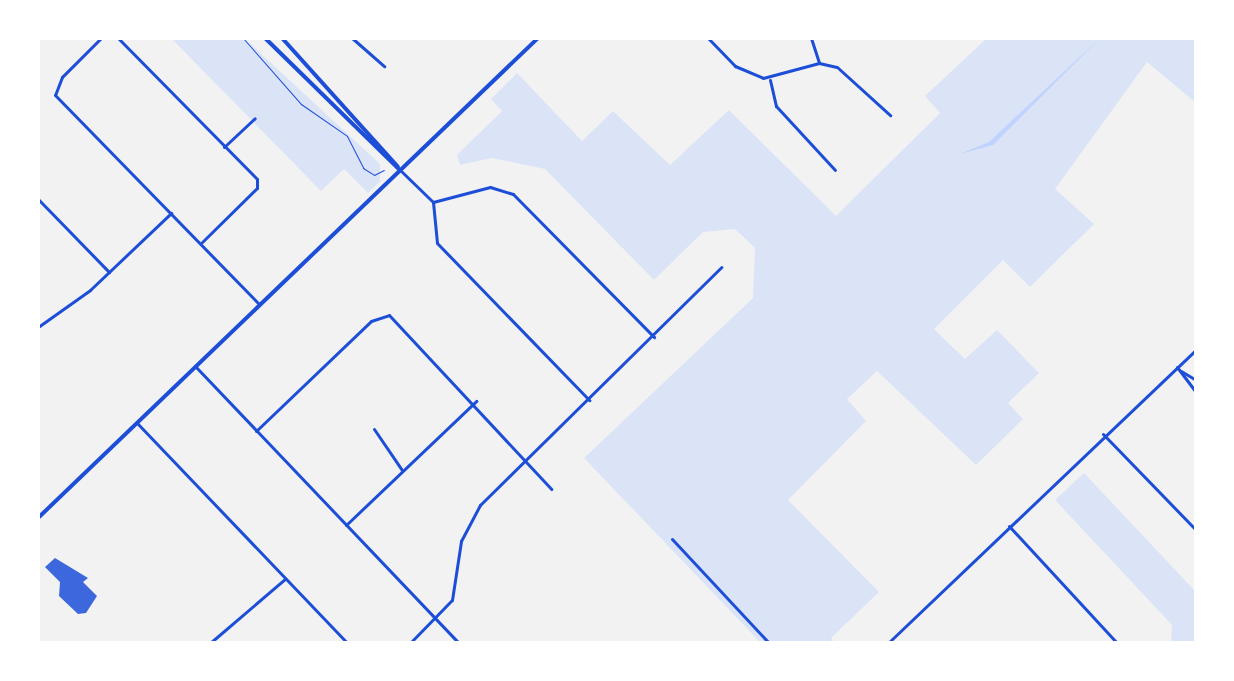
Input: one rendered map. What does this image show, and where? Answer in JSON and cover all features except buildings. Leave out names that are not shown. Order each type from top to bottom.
[{"type":"street","points":[[101,38],[55,89],[260,305]]},
{"type":"street","points":[[118,38],[258,183],[200,243]]},
{"type":"street","points":[[265,38],[433,202],[437,243],[589,400]]},
{"type":"street","points":[[282,38],[391,151],[399,169]]},
{"type":"street","points":[[352,38],[384,66]]},
{"type":"street","points":[[38,518],[538,38]]},
{"type":"street","points":[[708,38],[735,66],[770,80],[819,63],[852,76],[890,115]]},
{"type":"street","points":[[811,38],[819,63]]},
{"type":"street","points":[[770,80],[776,106],[835,170]]},
{"type":"street","points":[[224,147],[255,118]]},
{"type":"street","points":[[433,202],[490,187],[513,194],[654,338]]},
{"type":"street","points":[[38,199],[109,272]]},
{"type":"street","points":[[39,325],[109,272],[171,213]]},
{"type":"street","points":[[410,643],[436,618],[456,592],[468,522],[525,462],[654,338],[721,267]]},
{"type":"street","points":[[256,431],[385,315],[476,401],[551,489]]},
{"type":"street","points":[[888,643],[1103,434],[1179,369],[1196,350]]},
{"type":"street","points":[[195,366],[459,643]]},
{"type":"street","points":[[1179,369],[1196,380]]},
{"type":"street","points":[[1179,369],[1196,392]]},
{"type":"street","points":[[346,525],[476,401]]},
{"type":"street","points":[[137,423],[347,643]]},
{"type":"street","points":[[374,429],[402,470]]},
{"type":"street","points":[[1103,434],[1196,530]]},
{"type":"street","points":[[1009,526],[1117,643]]},
{"type":"street","points":[[672,539],[769,643]]},
{"type":"street","points":[[210,643],[285,579]]},
{"type":"street","points":[[218,638],[223,643]]},
{"type":"path","points":[[243,38],[301,104],[347,136],[363,168],[374,175],[384,170]]},
{"type":"shaded area","points":[[171,38],[244,38],[380,164],[380,182],[368,193],[344,169],[321,191]]},
{"type":"shaded area","points":[[987,38],[1196,38],[1196,103],[1147,62],[1055,189],[1094,224],[1030,287],[1003,260],[934,329],[965,359],[997,330],[1039,373],[1008,403],[1023,419],[976,465],[877,371],[847,399],[866,421],[788,500],[879,592],[831,638],[835,643],[761,643],[584,458],[753,298],[755,248],[735,229],[703,232],[654,280],[545,169],[492,158],[460,165],[457,155],[502,111],[491,99],[517,73],[582,141],[613,111],[670,165],[729,110],[836,216],[940,113],[925,96]]},
{"type":"shaded area","points":[[1084,473],[1196,592],[1196,643],[1171,643],[1172,625],[1055,500]]},
{"type":"water","points":[[1100,38],[993,145],[960,154],[989,142]]}]
